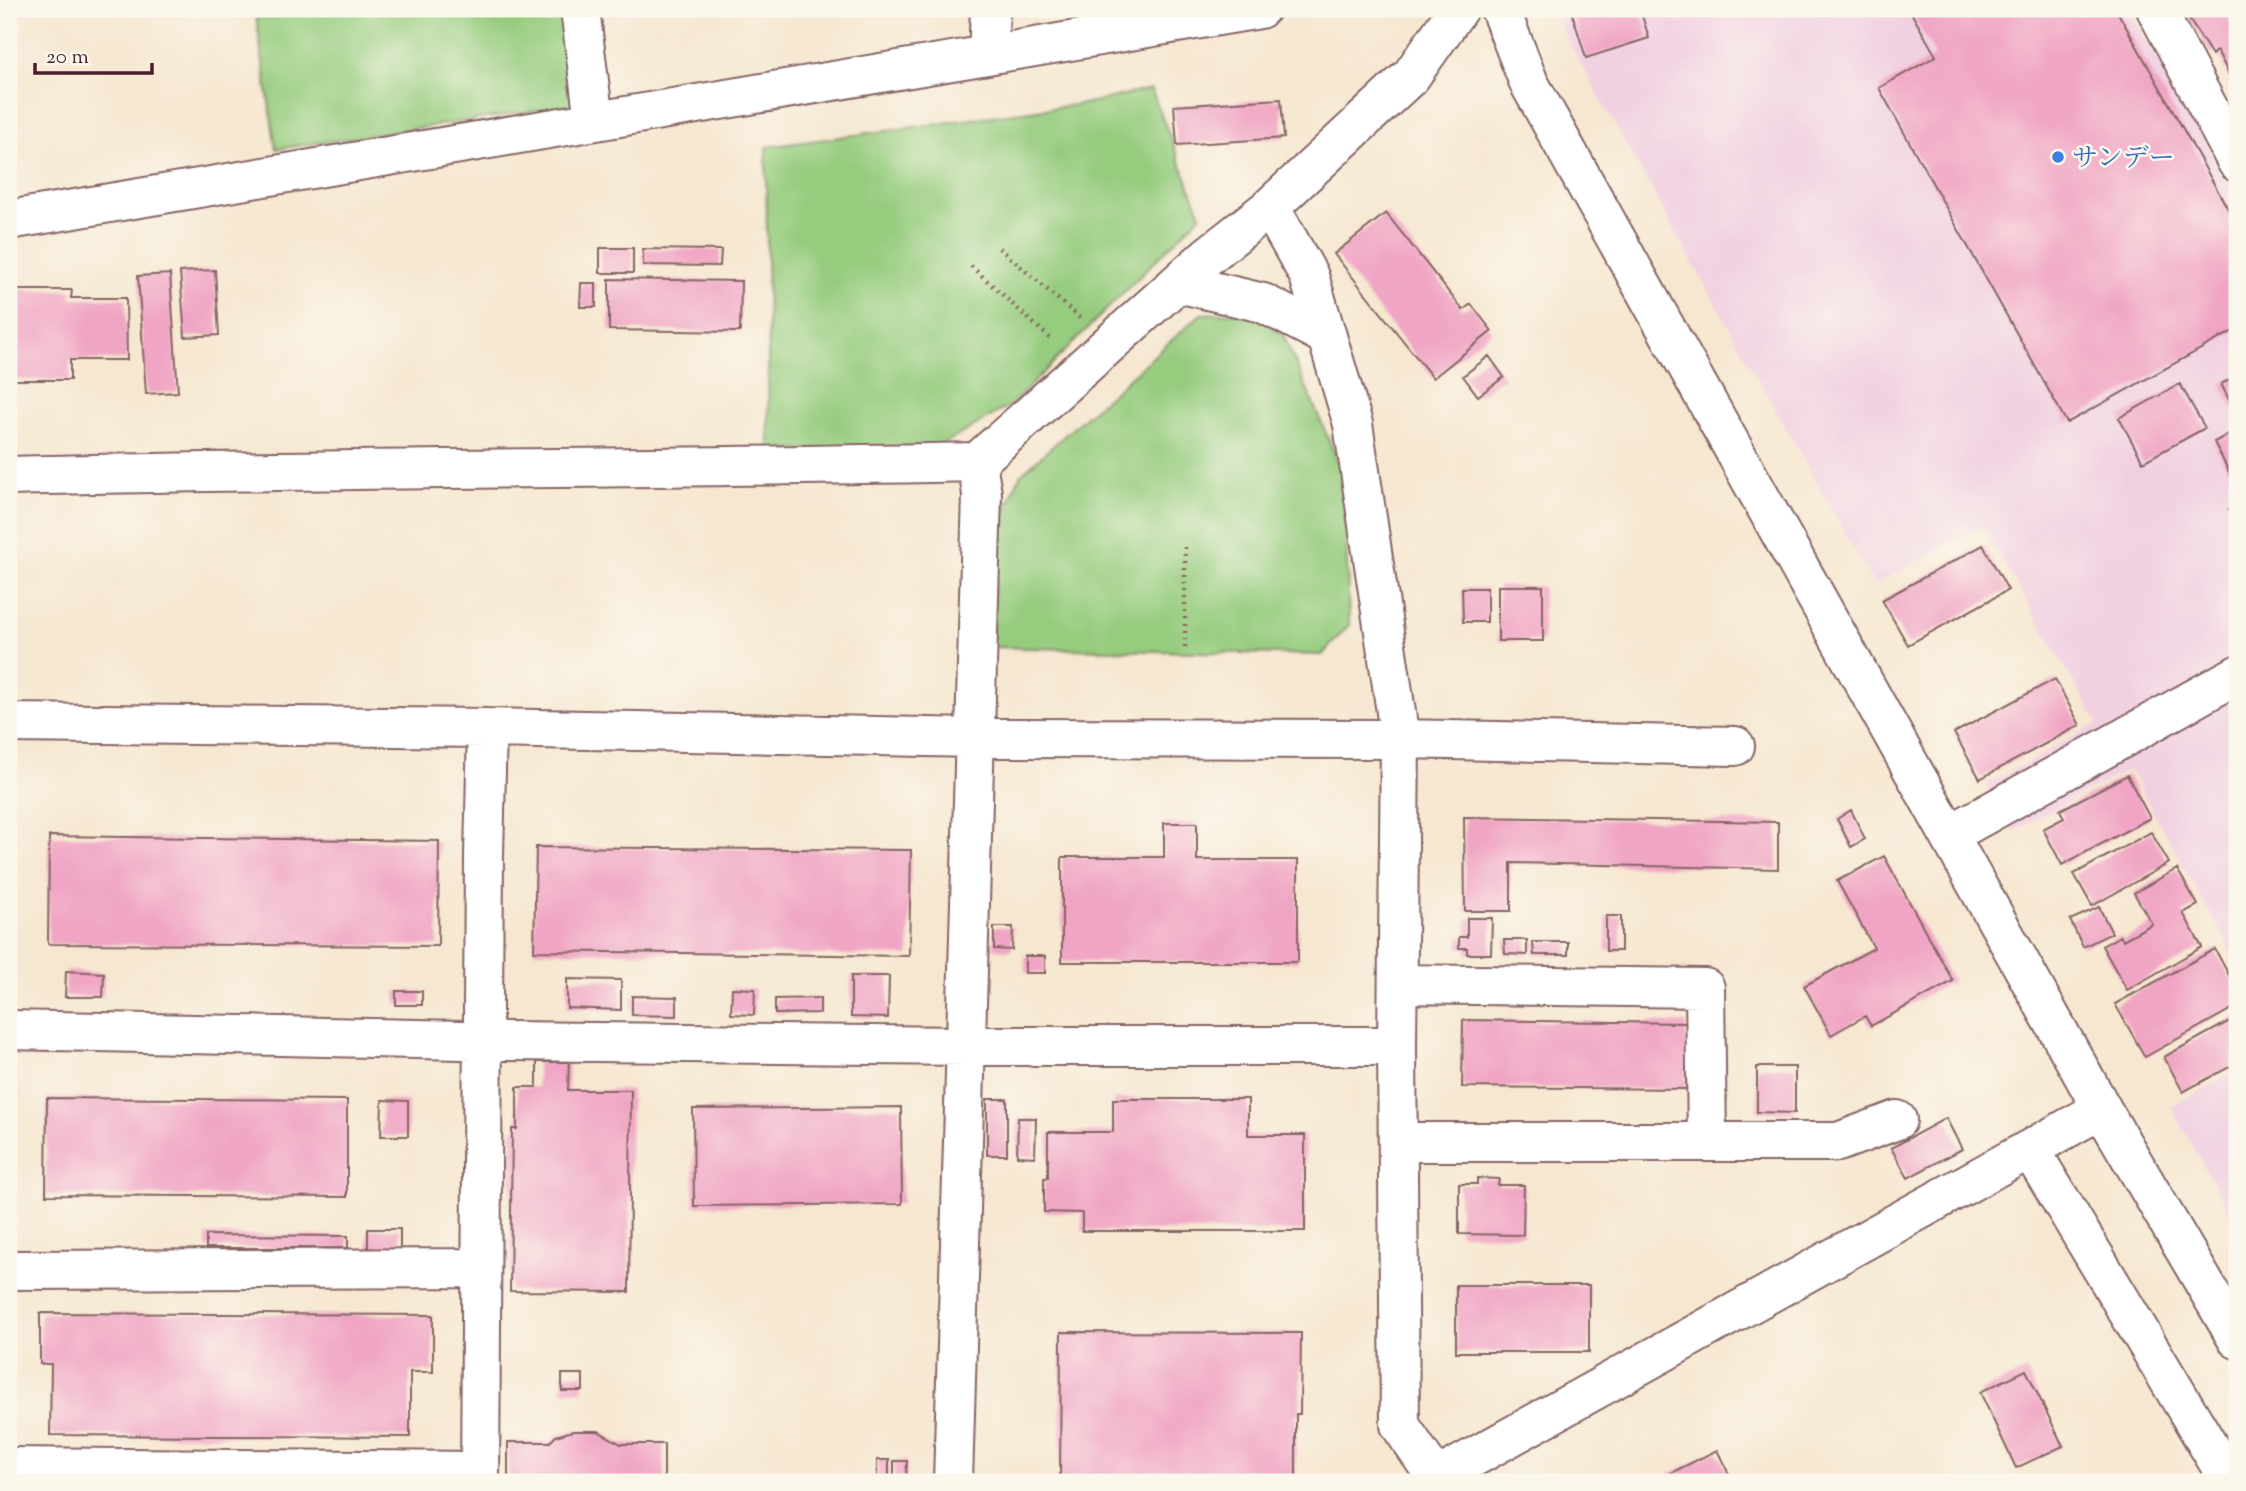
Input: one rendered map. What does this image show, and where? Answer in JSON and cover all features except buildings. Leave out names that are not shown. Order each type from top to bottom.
[{"type":"street","points":[[580,9],[594,121]]},
{"type":"street","points":[[988,55],[990,9]]},
{"type":"street","points":[[9,219],[1260,9]]},
{"type":"street","points":[[9,476],[277,470],[705,468],[977,462],[1178,283],[1270,207],[1411,76],[1458,9]]},
{"type":"street","points":[[2156,9],[2237,162]]},
{"type":"street","points":[[1510,11],[1529,83],[2102,1109],[2237,1339]]},
{"type":"street","points":[[1270,207],[1309,275],[1353,424],[1400,739],[1397,1046],[1400,1426],[1435,1481],[2102,1109]]},
{"type":"street","points":[[1178,283],[1263,303],[1327,336]]},
{"type":"street","points":[[953,1482],[959,1177],[982,494],[977,462]]},
{"type":"street","points":[[1949,835],[2237,675]]},
{"type":"street","points":[[9,723],[487,728],[975,738],[1400,739],[1735,746]]},
{"type":"street","points":[[9,1466],[480,1477],[487,728]]},
{"type":"street","points":[[1398,984],[1704,988],[1707,1142]]},
{"type":"street","points":[[9,1030],[965,1046],[1397,1046]]},
{"type":"street","points":[[1398,1142],[1838,1142],[1897,1120]]},
{"type":"street","points":[[2030,1149],[2230,1482]]},
{"type":"street","points":[[9,1270],[481,1268]]},
{"type":"path","points":[[999,248],[1110,343]]},
{"type":"path","points":[[971,267],[1082,368]]},
{"type":"path","points":[[1185,547],[1185,652]]},
{"type":"shaded area","points":[[2128,9],[2237,196],[2237,961],[2129,769],[2014,831],[1986,785],[2098,723],[1982,526],[1874,585],[1564,34],[1554,11]]},
{"type":"shaded area","points":[[2237,1070],[2237,1227],[2171,1107]]},
{"type":"green space","points":[[255,9],[561,9],[575,105],[276,149]]},
{"type":"green space","points":[[1151,89],[1201,215],[1012,404],[935,449],[769,450],[766,147],[1089,103]]},
{"type":"green space","points":[[1245,312],[1282,332],[1344,475],[1349,625],[1322,655],[991,647],[997,531],[1020,475],[1201,314]]},
{"type":"place","name":"サンデー","points":[[2058,157]]}]
